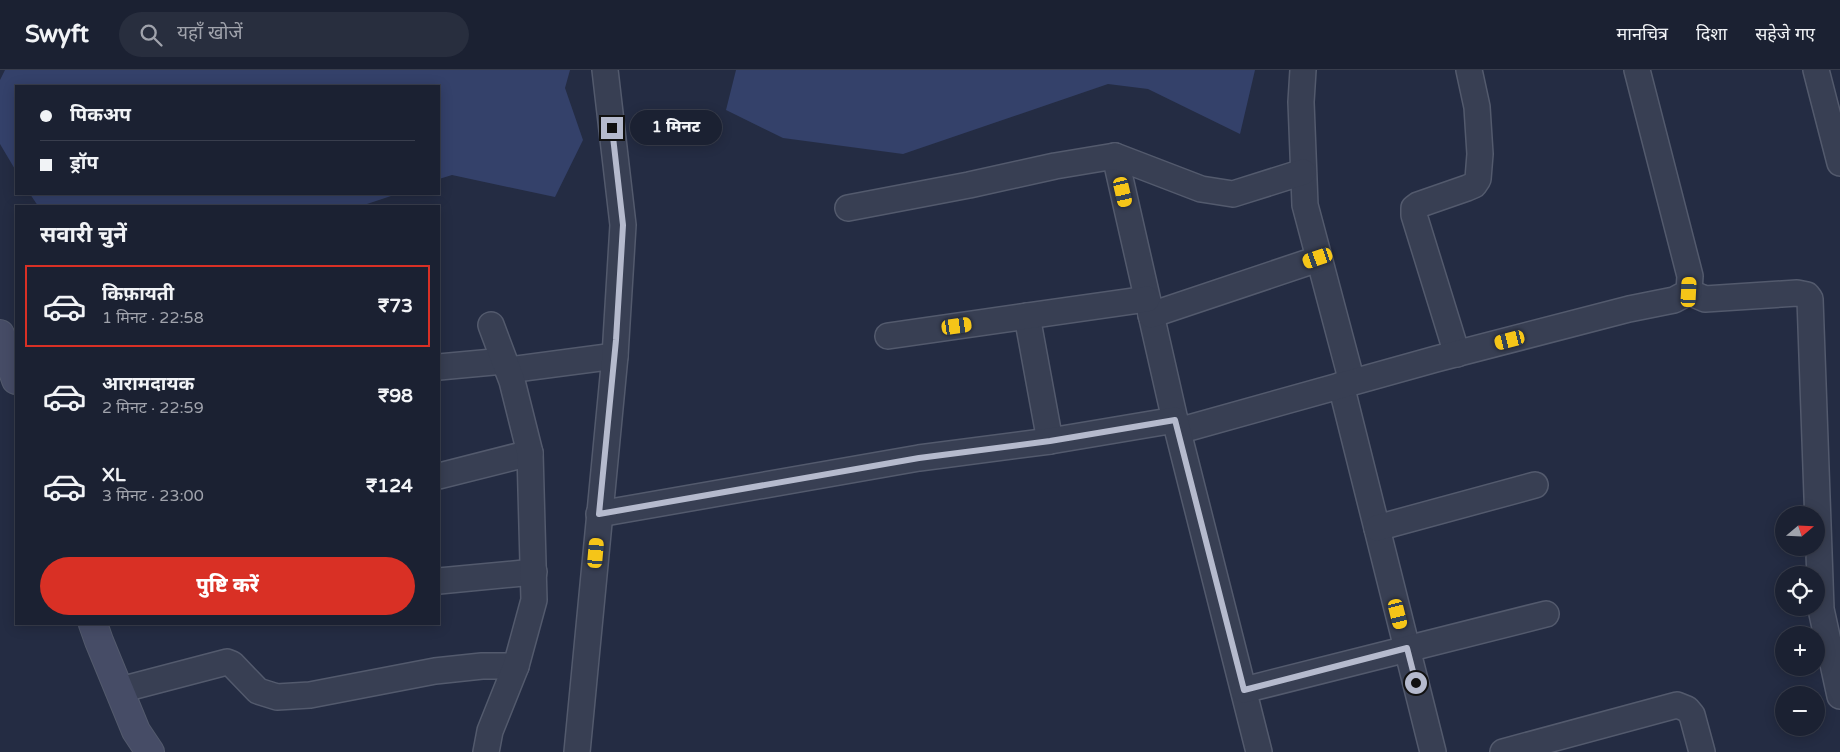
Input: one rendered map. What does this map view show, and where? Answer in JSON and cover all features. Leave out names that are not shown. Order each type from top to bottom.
[{"type":"street","points":[[577,752],[615,356],[623,225],[605,70]]},
{"type":"street","points":[[1303,70],[1301,102],[1305,205],[1377,528],[1433,752]]},
{"type":"street","points":[[1457,354],[1414,215],[1414,208],[1474,185],[1478,179],[1480,154],[1477,107],[1469,70]]},
{"type":"street","points":[[1637,70],[1690,276],[1689,292]]},
{"type":"street","points":[[1816,70],[1840,163]]},
{"type":"street","points":[[848,208],[969,185],[1055,166],[1115,156],[1200,189],[1233,194],[1304,172]]},
{"type":"street","points":[[1115,156],[1177,426],[1259,752]]},
{"type":"street","points":[[888,336],[1027,316],[1149,307],[1318,258]]},
{"type":"street","points":[[599,514],[919,458],[1177,426],[1346,384],[1628,309],[1674,300],[1689,292]]},
{"type":"street","points":[[1689,292],[1705,299],[1797,293],[1807,295],[1810,299],[1822,609],[1840,696]]},
{"type":"street","points":[[1027,316],[1050,441]]},
{"type":"street","points":[[486,752],[490,731],[516,666],[534,600],[530,453],[506,366],[491,325]]},
{"type":"street","points":[[0,334],[15,377]]},
{"type":"street","points":[[440,367],[506,366],[615,356]]},
{"type":"street","points":[[440,476],[530,453]]},
{"type":"street","points":[[1377,528],[1535,485]]},
{"type":"street","points":[[440,581],[534,572]]},
{"type":"street","points":[[1244,690],[1546,614]]},
{"type":"street","points":[[93,625],[136,731],[150,752]]},
{"type":"street","points":[[120,690],[227,662],[232,664],[258,690],[277,697],[310,695],[435,671],[482,666],[516,666]]},
{"type":"street","points":[[1503,752],[1677,705],[1687,709],[1692,715],[1702,752]]},
{"type":"water","points":[[5,70],[570,70],[565,88],[583,140],[555,197],[452,175],[440,179],[440,85],[15,85],[15,169],[0,144],[0,80]]},
{"type":"water","points":[[736,70],[1255,70],[1240,134],[1148,89],[1108,84],[903,154],[783,138],[726,110]]},
{"type":"water","points":[[31,195],[394,195],[364,205],[37,205]]},
{"type":"route","points":[[612,128],[623,225],[616,340],[599,514],[919,458],[1050,441],[1175,420],[1244,690],[1407,648],[1416,683]]}]
